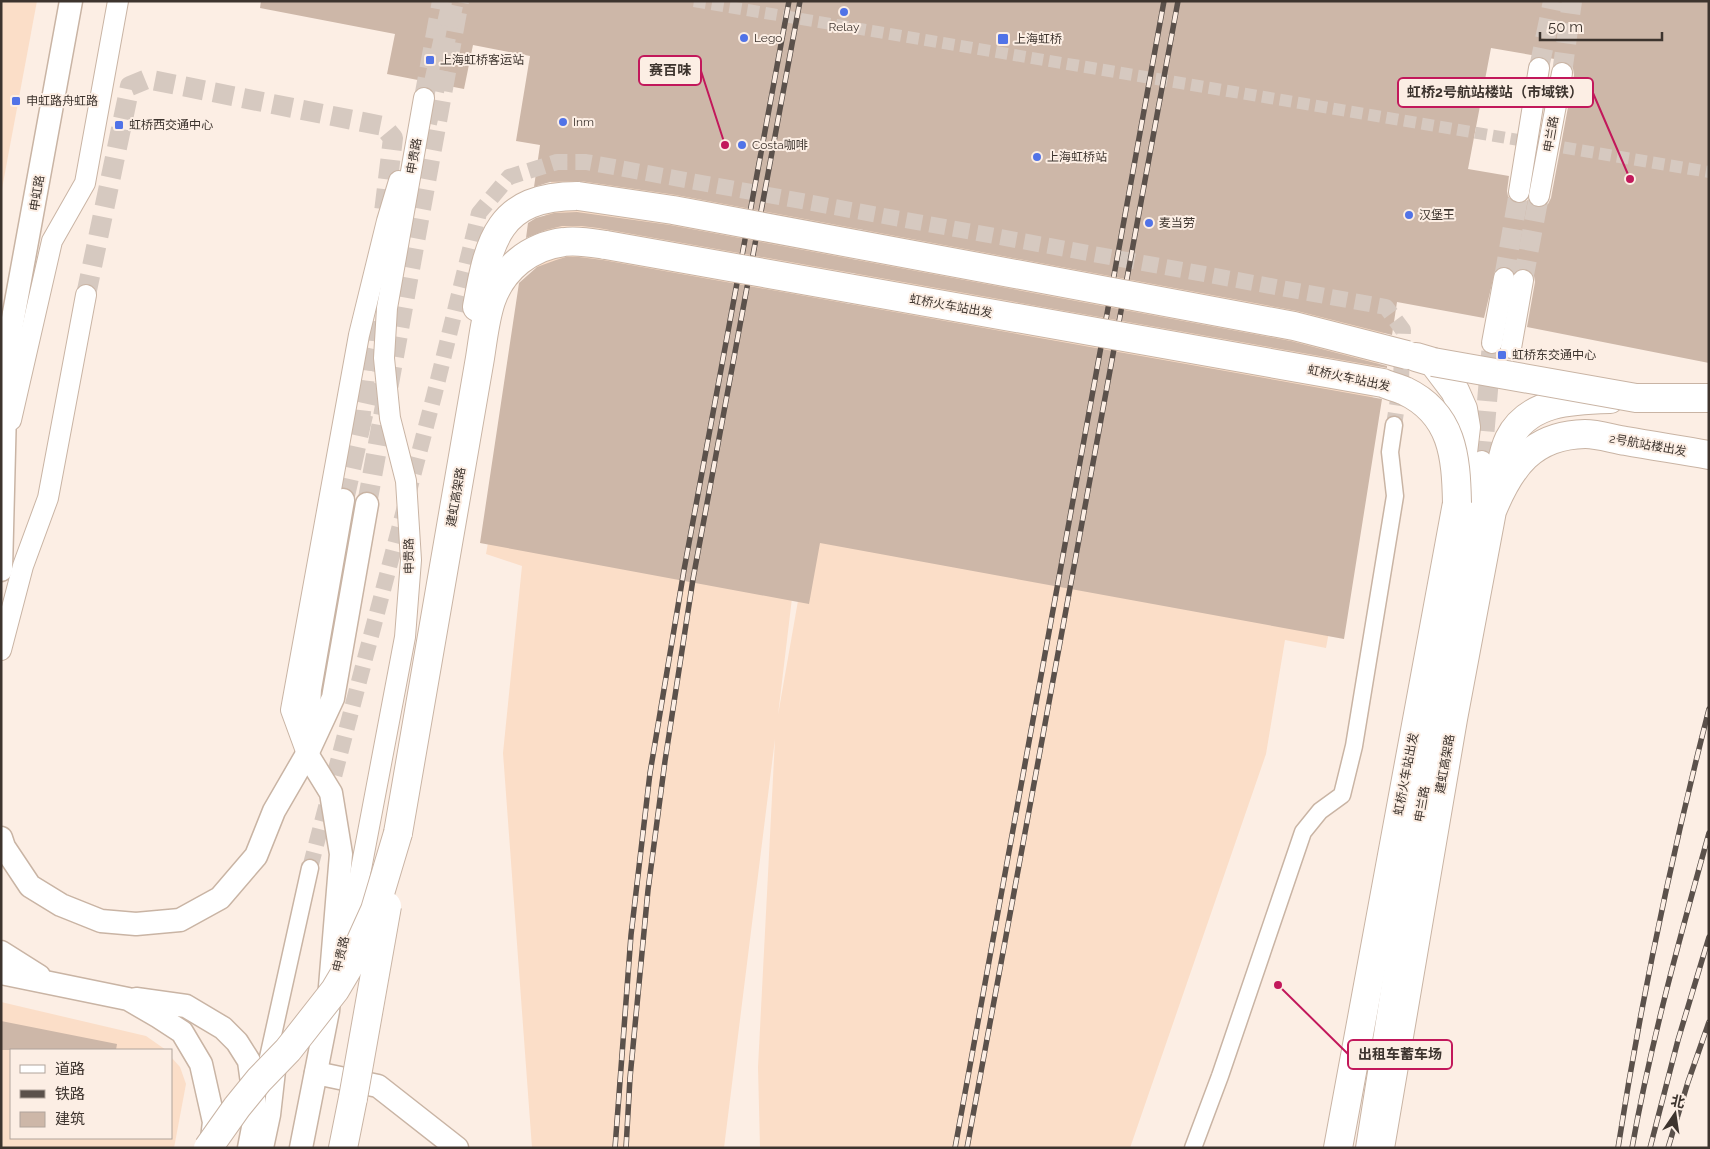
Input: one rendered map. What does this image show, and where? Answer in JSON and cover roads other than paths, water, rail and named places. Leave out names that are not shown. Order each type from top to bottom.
[{"type":"highway","points":[[480,358],[475,321],[488,252],[500,229],[513,215],[532,202],[547,198],[578,196],[673,210],[1294,326],[1433,362],[1636,398]]},
{"type":"highway","name":"建虹高架路","points":[[398,833],[491,300],[498,284],[508,269],[520,259],[534,252],[563,242],[606,245]]},
{"type":"highway","name":"虹桥火车站出发","points":[[606,245],[1383,383],[1405,391],[1423,403],[1438,418],[1447,434],[1454,453],[1456,503],[1338,1148]]},
{"type":"highway","points":[[1433,362],[1455,391],[1463,408],[1466,427],[1456,503]]},
{"type":"highway","points":[[1492,511],[1504,453],[1518,425],[1528,415],[1546,407],[1579,400],[1709,398]]},
{"type":"highway","name":"建虹高架路","points":[[1380,1148],[1453,719],[1492,511],[1502,486],[1514,467],[1529,452],[1565,436],[1587,434]]},
{"type":"highway","name":"2号航站楼出发","points":[[1587,434],[1709,455]]},
{"type":"highway","points":[[210,1148],[237,1107],[259,1080],[288,1050],[335,990],[351,963],[374,910],[398,833]]},
{"type":"highway","points":[[343,1148],[377,967],[398,833]]},
{"type":"main road","name":"申虹路","points":[[1,384],[19,294],[70,3]]},
{"type":"main road","points":[[1,570],[6,359]]},
{"type":"main road","points":[[307,754],[310,688],[343,500]]},
{"type":"main road","points":[[1,838],[4,847],[30,886],[61,905],[101,921],[136,924],[180,920],[220,898],[256,856],[274,811],[307,754],[333,698],[367,504]]},
{"type":"main road","name":"申贵路","points":[[301,1148],[328,1011],[341,854],[330,793],[307,754]]},
{"type":"main road","points":[[1,952],[51,983]]},
{"type":"main road","points":[[3,973],[128,999],[151,1000],[186,1006],[223,1028],[237,1042],[249,1061],[256,1112],[249,1148]]},
{"type":"main road","points":[[128,999],[159,1016],[182,1032],[201,1064],[214,1122],[210,1148]]},
{"type":"main road","points":[[316,1073],[378,1086],[457,1148]]},
{"type":"street","points":[[5,446],[52,241],[85,183],[118,1]]},
{"type":"street","points":[[1519,192],[1539,68]]},
{"type":"street","name":"申兰路","points":[[1539,196],[1562,73]]},
{"type":"street","name":"申贵路","points":[[307,754],[291,710],[294,690],[358,335],[387,221],[424,98],[387,308],[384,358],[390,418],[406,481],[411,560],[405,637],[358,885],[328,1011]]},
{"type":"street","points":[[1502,346],[1514,279]]},
{"type":"street","points":[[1,325],[19,294]]},
{"type":"street","points":[[1,650],[23,566],[48,498],[86,295]]},
{"type":"street","points":[[1193,1148],[1220,1076],[1303,832],[1320,811],[1342,795],[1354,746],[1395,496],[1390,452],[1394,425]]},
{"type":"street","name":"申兰路","points":[[1366,1148],[1413,852],[1482,461]]},
{"type":"street","points":[[256,1112],[310,868]]},
{"type":"street","points":[[265,1148],[272,1115],[290,958]]},
{"type":"tunnel","points":[[424,98],[442,1]]},
{"type":"tunnel","points":[[426,123],[453,1]]},
{"type":"tunnel","points":[[367,504],[459,1]]},
{"type":"tunnel","points":[[694,1],[1709,172]]},
{"type":"tunnel","points":[[1539,68],[1553,1]]},
{"type":"tunnel","points":[[1562,73],[1572,1]]},
{"type":"tunnel","points":[[86,295],[130,86],[147,79],[383,126],[393,138],[384,212]]},
{"type":"tunnel","points":[[310,868],[434,396],[479,213],[509,177],[557,162],[586,162],[1386,307],[1403,330],[1401,380],[1394,425]]},
{"type":"tunnel","points":[[1504,278],[1519,192]]},
{"type":"tunnel","points":[[1523,280],[1539,196]]},
{"type":"tunnel","points":[[359,430],[373,305]]},
{"type":"tunnel","points":[[343,500],[381,330]]},
{"type":"tunnel","points":[[1482,461],[1492,343]]},
{"type":"railway","points":[[615,1148],[631,935],[650,773],[684,570],[789,1]]},
{"type":"railway","points":[[626,1148],[630,1078],[648,890],[665,761],[693,579],[800,1]]},
{"type":"railway","points":[[955,1148],[1164,1]]},
{"type":"railway","points":[[967,1148],[1178,1]]},
{"type":"railway","points":[[1618,1148],[1658,927],[1709,709]]},
{"type":"railway","points":[[1632,1148],[1657,1029],[1709,833]]},
{"type":"railway","points":[[1650,1148],[1678,1040],[1709,937]]},
{"type":"railway","points":[[1668,1148],[1709,1022]]},
{"type":"place","name":"Relay","points":[[844,12]]},
{"type":"place","name":"Lego","points":[[744,38]]},
{"type":"place","name":"上海虹桥","points":[[1003,39]]},
{"type":"place","name":"上海虹桥客运站","points":[[430,60]]},
{"type":"place","name":"申虹路舟虹路","points":[[16,101]]},
{"type":"place","name":"Inm","points":[[563,122]]},
{"type":"place","name":"虹桥西交通中心","points":[[119,125]]},
{"type":"place","name":"赛百味","points":[[725,145]]},
{"type":"place","name":"Costa咖啡","points":[[742,145]]},
{"type":"place","name":"上海虹桥站","points":[[1037,157]]},
{"type":"place","name":"虹桥2号航站楼站（市域铁）","points":[[1630,179]]},
{"type":"place","name":"汉堡王","points":[[1409,215]]},
{"type":"place","name":"麦当劳","points":[[1149,223]]},
{"type":"place","name":"虹桥东交通中心","points":[[1502,355]]},
{"type":"place","name":"出租车蓄车场","points":[[1278,985]]}]
